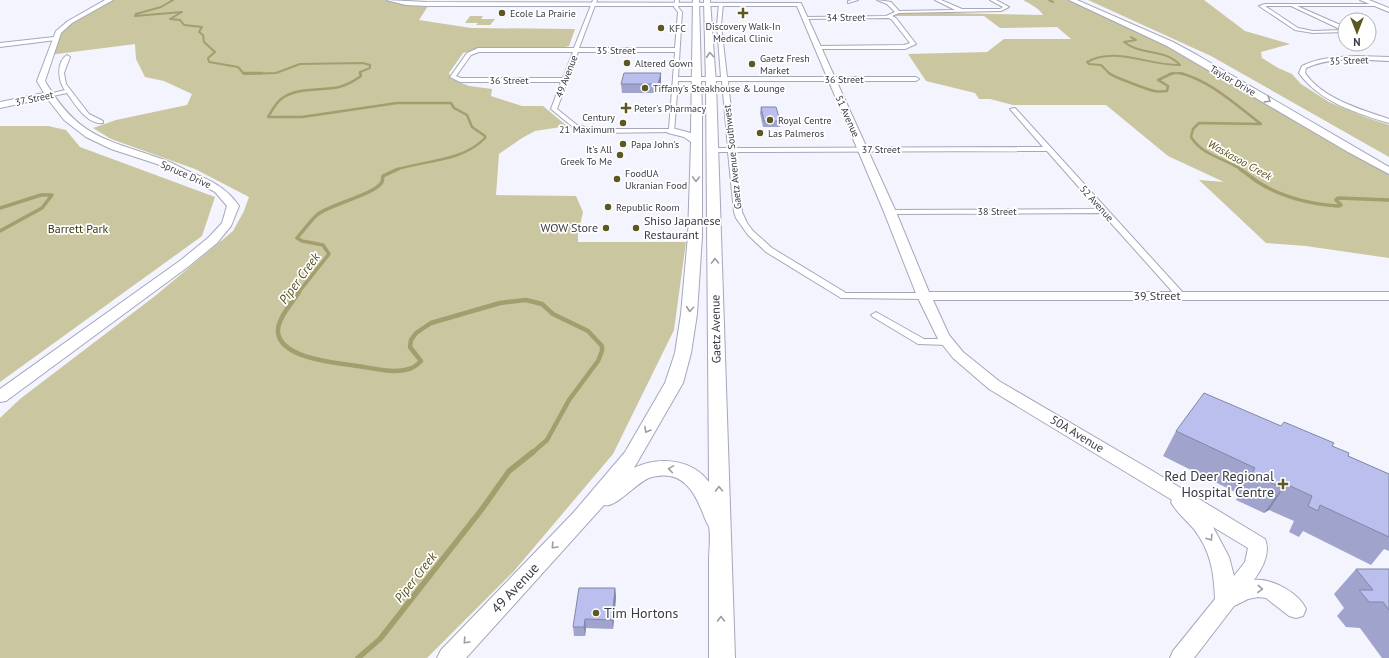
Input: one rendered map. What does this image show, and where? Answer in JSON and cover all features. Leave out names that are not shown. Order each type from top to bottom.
[{"type":"main road","name":"Gaetz Avenue","points":[[581,518],[632,457],[674,383],[683,353],[689,314],[695,236],[697,79],[696,2]]},
{"type":"main road","name":"Gaetz Avenue","points":[[707,2],[711,79],[722,658]]},
{"type":"main road","points":[[672,132],[688,135],[696,132]]},
{"type":"main road","points":[[581,518],[634,476],[645,470],[665,468],[684,472],[697,482],[703,490],[719,528]]},
{"type":"main road","name":"49 Avenue","points":[[450,658],[581,518]]},
{"type":"street","name":"Spruce Drive","points":[[0,398],[185,263],[213,240],[227,224],[232,206],[226,194],[210,184],[160,162],[89,136],[61,113],[48,95],[41,81],[54,39],[58,32],[70,22],[110,0]]},
{"type":"street","points":[[389,0],[420,4],[594,2],[707,2],[721,4],[798,2]]},
{"type":"street","points":[[850,2],[856,0]]},
{"type":"street","points":[[879,0],[889,3],[898,12]]},
{"type":"street","points":[[937,0],[963,11]]},
{"type":"street","points":[[887,17],[898,12],[1001,10],[1008,7],[992,0]]},
{"type":"street","name":"Taylor Drive","points":[[1072,0],[1188,54],[1244,85],[1338,143],[1389,170]]},
{"type":"street","name":"Taylor Drive","points":[[1082,0],[1160,34],[1218,62],[1344,136]]},
{"type":"street","points":[[1363,0],[1389,10]]},
{"type":"street","name":"49 Avenue","points":[[594,2],[554,109],[575,126],[593,131],[672,132]]},
{"type":"street","points":[[672,132],[680,12],[676,8],[677,2]]},
{"type":"street","name":"51 Avenue","points":[[798,2],[890,212],[924,296]]},
{"type":"street","name":"Gaetz Avenue Southwest","points":[[721,4],[719,25],[724,79],[739,216],[744,226],[760,244],[844,296],[924,296]]},
{"type":"street","points":[[1337,30],[1313,32],[1297,29],[1262,6],[1375,4]]},
{"type":"street","points":[[1289,5],[1337,26]]},
{"type":"street","points":[[819,48],[912,45],[894,19],[887,17]]},
{"type":"street","name":"34 Street","points":[[805,18],[887,17]]},
{"type":"street","points":[[0,45],[54,39]]},
{"type":"street","name":"35 Street","points":[[455,79],[453,75],[469,54],[482,50],[678,50]]},
{"type":"street","points":[[67,57],[61,77],[68,91],[87,115],[101,122]]},
{"type":"street","name":"35 Street","points":[[1389,59],[1337,59],[1309,64],[1304,67],[1302,74],[1315,87],[1344,104],[1389,122]]},
{"type":"street","name":"36 Street","points":[[455,79],[564,80]]},
{"type":"street","name":"36 Street","points":[[676,79],[916,79]]},
{"type":"street","name":"37 Street","points":[[0,104],[68,91]]},
{"type":"street","name":"52 Avenue","points":[[1013,109],[1103,211],[1181,296]]},
{"type":"street","name":"37 Street","points":[[712,150],[1048,149]]},
{"type":"street","name":"38 Street","points":[[890,212],[1103,211]]},
{"type":"street","name":"39 Street","points":[[924,296],[1389,296]]},
{"type":"street","name":"50A Avenue","points":[[924,296],[947,342],[972,367],[994,384],[1166,487],[1258,545],[1254,565],[1225,603]]},
{"type":"street","points":[[876,315],[922,342],[947,342]]},
{"type":"street","points":[[1166,487],[1203,528],[1216,547],[1223,567],[1225,603]]},
{"type":"street","points":[[1181,658],[1225,603],[1238,594],[1256,588],[1268,590],[1276,593],[1296,609]]},
{"type":"green space","points":[[110,0],[383,0],[428,6],[419,20],[471,28],[575,29],[569,46],[561,48],[479,48],[463,53],[449,73],[451,79],[469,86],[492,89],[491,96],[522,106],[543,106],[567,126],[535,131],[499,154],[496,195],[576,196],[583,212],[578,234],[578,242],[686,242],[674,330],[613,454],[514,571],[427,658],[0,658],[0,418],[20,399],[155,296],[233,231],[244,211],[249,197],[195,169],[111,139],[93,128],[116,120],[187,105],[192,94],[164,81],[145,77],[136,59],[135,44],[49,55],[61,29]]},
{"type":"green space","points":[[1023,0],[1068,0],[1176,49],[1389,172],[1389,258],[1306,246],[1266,243],[1199,180],[1224,182],[1168,156],[1106,105],[1013,105],[990,99],[979,99],[975,93],[926,81],[908,54],[987,52],[1004,39],[1071,39],[1057,27],[1000,28],[984,16],[893,16],[899,12],[1043,15],[1037,8]]},
{"type":"green space","points":[[1088,0],[1204,0],[1245,31],[1290,44],[1261,52],[1262,58],[1278,68],[1292,74],[1301,84],[1329,102],[1389,125],[1389,157],[1211,56]]},
{"type":"green space","points":[[470,16],[483,16],[481,19],[495,19],[490,25],[465,23]]},
{"type":"green space","name":"Barrett Park","points":[[0,126],[48,126],[66,130],[80,147],[215,197],[202,236],[0,382]]},
{"type":"building","points":[[624,73],[661,73],[658,84],[621,84]]},
{"type":"building","points":[[761,107],[776,107],[780,121],[764,121]]},
{"type":"building","points":[[1204,393],[1281,426],[1284,422],[1334,443],[1332,446],[1349,453],[1348,456],[1389,474],[1389,537],[1320,505],[1318,511],[1308,506],[1312,496],[1286,484],[1282,488],[1252,474],[1255,468],[1176,431]]},
{"type":"building","points":[[1356,569],[1389,569],[1389,610],[1383,602],[1369,602],[1359,590],[1373,590]]},
{"type":"building","name":"Tim Hortons","points":[[579,588],[615,588],[612,620],[585,619],[584,627],[573,627]]},
{"type":"waterway","name":"Piper Creek","points":[[173,0],[161,7],[136,14],[135,16],[182,12],[170,19],[180,20],[184,25],[202,27],[199,32],[203,35],[204,42],[215,52],[208,58],[209,62],[238,67],[243,73]]},
{"type":"waterway","name":"Waskasoo Creek","points":[[1049,0],[1053,2]]},
{"type":"waterway","name":"Waskasoo Creek","points":[[1109,73],[1101,65],[1089,64],[1087,62],[1109,56],[1121,56],[1168,65],[1180,65],[1167,56],[1138,49],[1124,42],[1136,40],[1131,37]]},
{"type":"waterway","name":"Piper Creek","points":[[243,73],[276,73],[300,64],[363,63],[370,65],[370,68],[360,72],[361,74]]},
{"type":"waterway","name":"Piper Creek","points":[[243,73],[262,73]]},
{"type":"waterway","name":"Piper Creek","points":[[360,73],[361,76],[342,86],[301,91],[287,95],[277,103],[268,117],[302,117],[397,103],[451,103],[454,108],[467,115],[472,127],[485,136],[485,138],[476,146],[465,152],[443,159],[397,170]]},
{"type":"waterway","name":"Waskasoo Creek","points":[[1109,73],[1138,86],[1154,91],[1167,91],[1168,86],[1158,80],[1171,74]]},
{"type":"waterway","name":"Waskasoo Creek","points":[[1171,74],[1182,74]]},
{"type":"waterway","name":"Waskasoo Creek","points":[[1182,74],[1213,88],[1261,124],[1199,123],[1193,129],[1191,137],[1196,143],[1208,153],[1242,170]]},
{"type":"waterway","name":"Waskasoo Creek","points":[[1240,169],[1258,182],[1276,192],[1317,204],[1338,206],[1341,205],[1336,200],[1338,198],[1389,200]]},
{"type":"waterway","name":"Piper Creek","points":[[298,293],[329,254],[323,245],[302,241],[297,238],[318,214],[333,206],[371,191],[382,182],[383,176],[397,170]]},
{"type":"waterway","name":"Waskasoo Creek","points":[[0,208],[41,195],[52,195],[42,208],[0,231]]},
{"type":"waterway","name":"Piper Creek","points":[[299,292],[282,317],[278,327],[281,341],[299,354],[311,358],[383,370],[403,370],[412,368],[420,362],[421,361],[410,347],[411,340],[416,333],[431,323],[500,303],[526,300],[542,304],[553,314],[588,331],[602,346],[602,351],[598,361],[569,400],[547,440],[532,453]]},
{"type":"waterway","name":"Piper Creek","points":[[358,658],[380,639],[482,509],[509,471],[533,452]]},
{"type":"place","name":"Ecole La Prairie","points":[[502,13]]},
{"type":"place","name":"Discovery Walk-In Medical Clinic","points":[[743,13]]},
{"type":"place","name":"KFC","points":[[661,28]]},
{"type":"place","name":"Altered Gown","points":[[627,63]]},
{"type":"place","name":"Gaetz Fresh Market","points":[[752,64]]},
{"type":"place","name":"Tiffany's Steakhouse & Lounge","points":[[645,88]]},
{"type":"place","name":"Peter's Pharmacy","points":[[626,108]]},
{"type":"place","name":"Royal Centre","points":[[770,120]]},
{"type":"place","name":"Century 21 Maximum","points":[[623,123]]},
{"type":"place","name":"Las Palmeros","points":[[760,133]]},
{"type":"place","name":"Papa John's","points":[[623,144]]},
{"type":"place","name":"It's All Greek To Me","points":[[620,155]]},
{"type":"place","name":"FoodUA Ukranian Food","points":[[617,179]]},
{"type":"place","name":"Republic Room","points":[[608,207]]},
{"type":"place","name":"WOW Store","points":[[606,228]]},
{"type":"place","name":"Shiso Japanese Restaurant","points":[[636,228]]},
{"type":"place","name":"Red Deer Regional Hospital Centre","points":[[1283,484]]},
{"type":"place","name":"Tim Hortons","points":[[596,613]]}]
